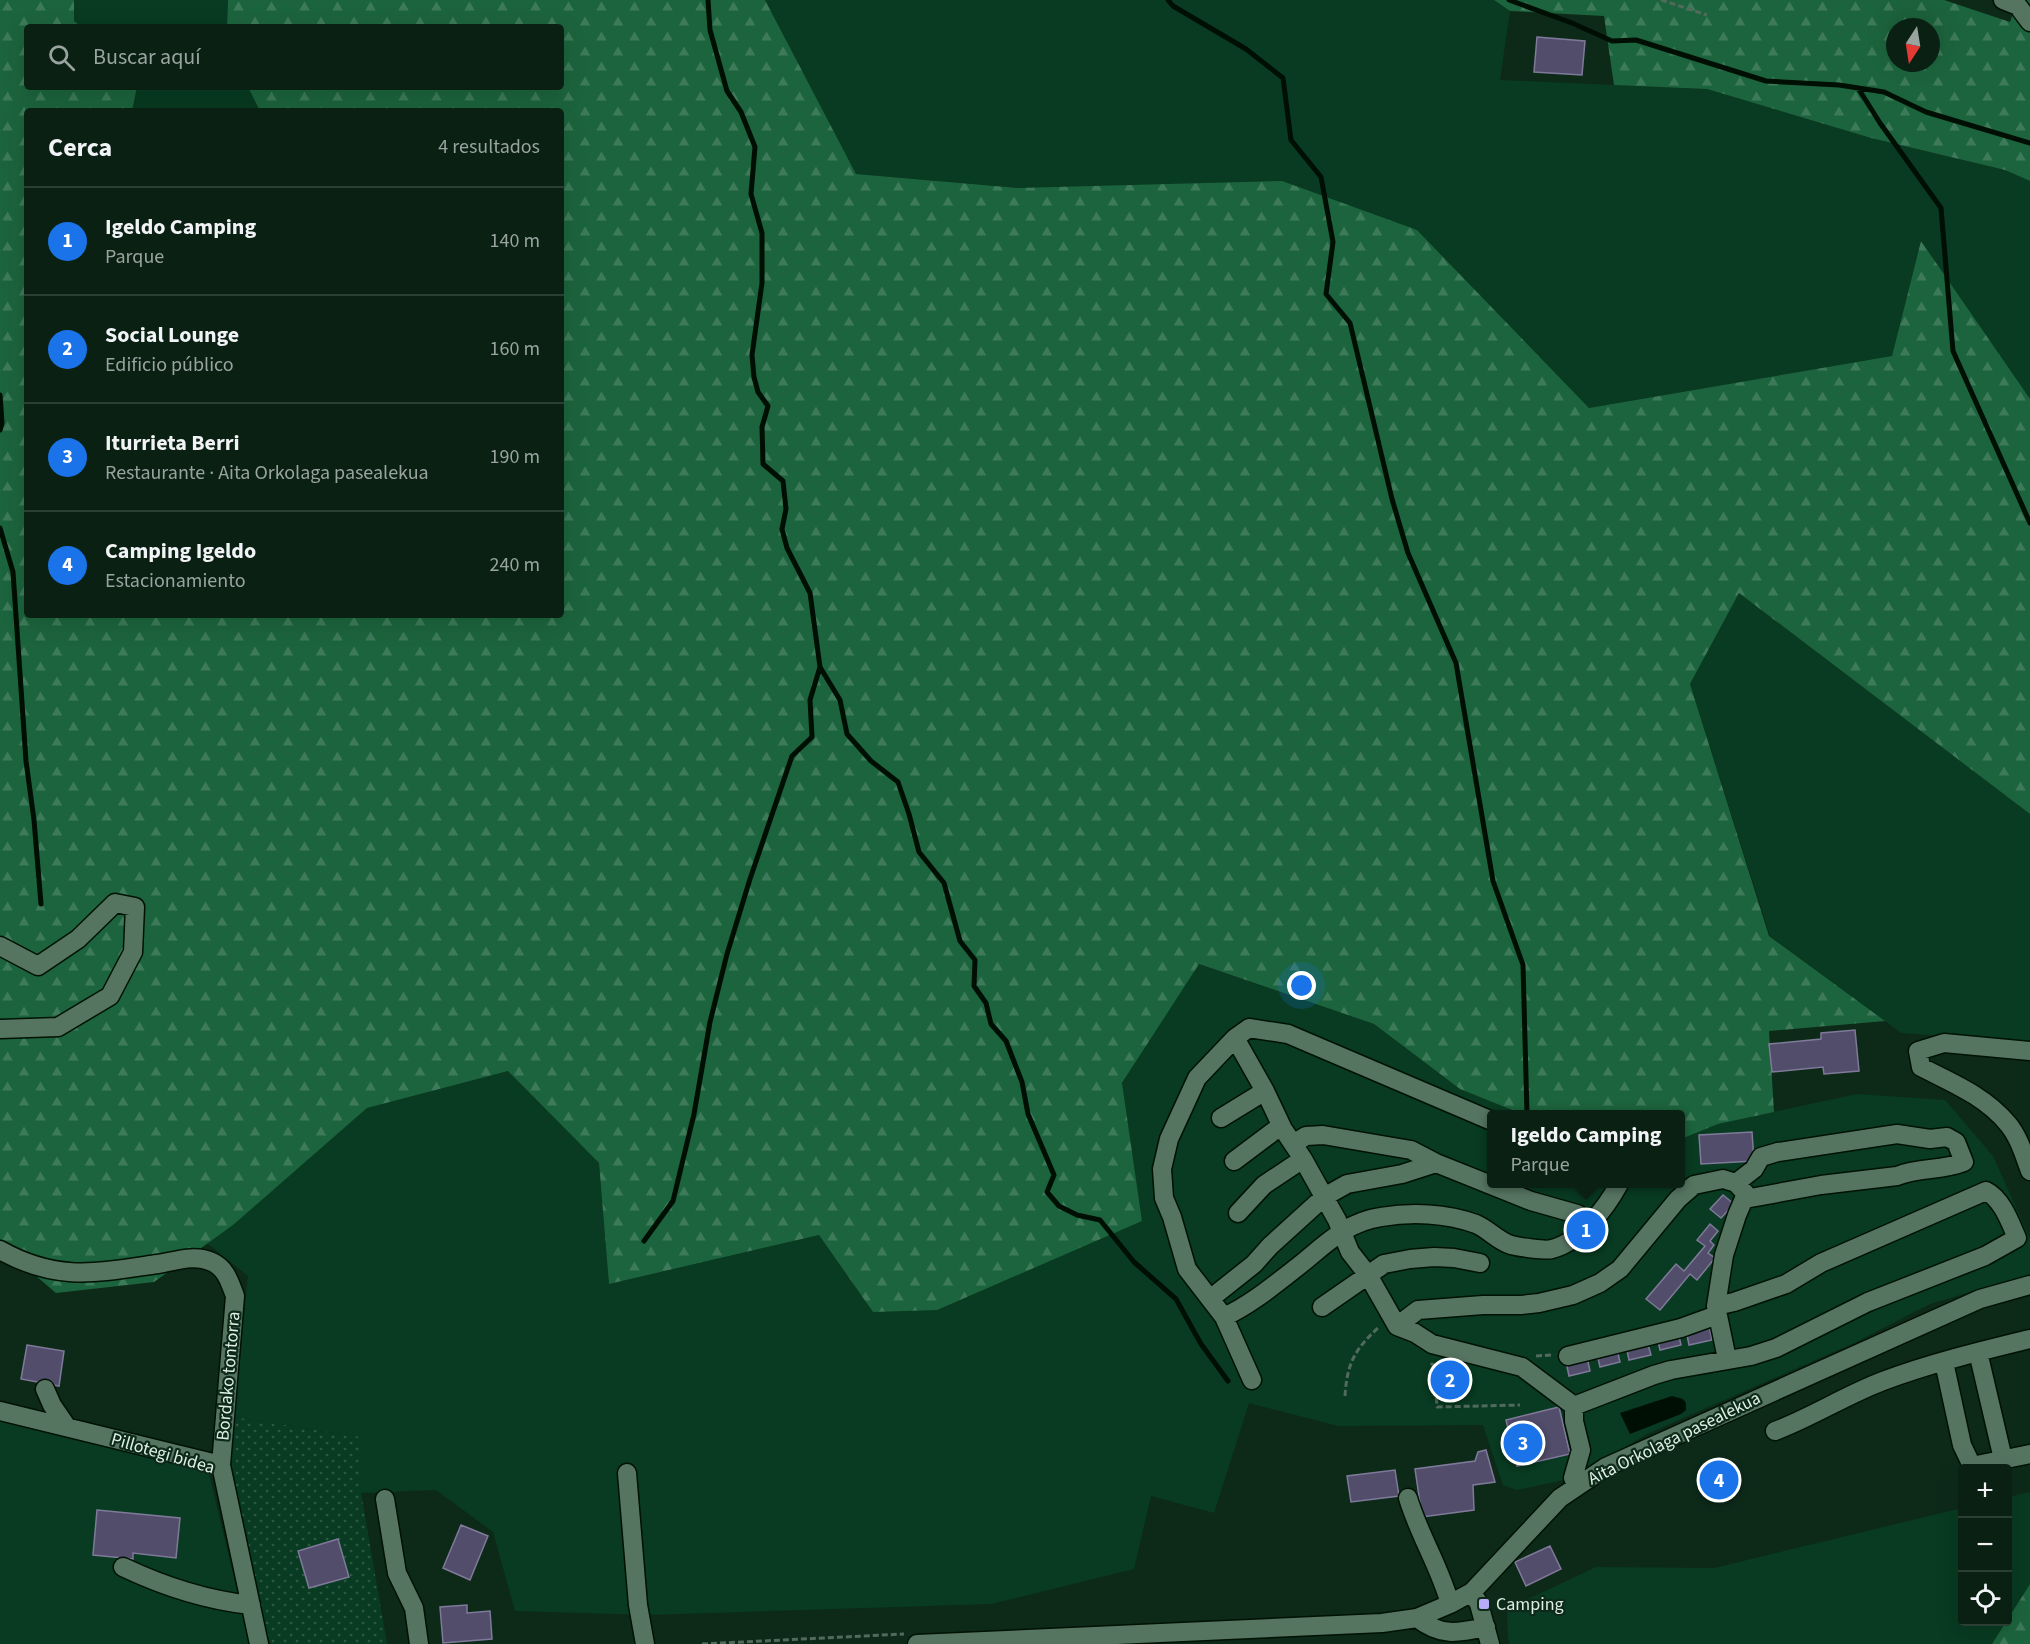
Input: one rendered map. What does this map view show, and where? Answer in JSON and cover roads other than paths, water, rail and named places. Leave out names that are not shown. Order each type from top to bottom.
[{"type":"street","points":[[2003,0],[2018,6],[2030,22]]},
{"type":"street","points":[[0,946],[38,966],[78,939],[115,903],[135,907],[133,952],[110,996],[58,1027],[0,1029]]},
{"type":"street","points":[[1252,1380],[1224,1317],[1187,1269],[1164,1198],[1162,1169],[1169,1139],[1197,1078],[1235,1038],[1249,1028],[1288,1034],[1487,1119]]},
{"type":"street","points":[[1235,1038],[1324,1197],[1350,1252],[1368,1275],[1394,1322],[1432,1344],[1522,1367],[1574,1406]]},
{"type":"street","points":[[2030,1051],[1944,1043],[1918,1051],[1921,1067],[1978,1096],[2008,1124],[2020,1144],[2030,1171]]},
{"type":"street","points":[[1221,1118],[1264,1091]]},
{"type":"street","points":[[1234,1161],[1274,1131],[1293,1144]]},
{"type":"street","points":[[1394,1322],[1418,1310],[1539,1303],[1573,1295],[1605,1280],[1620,1269],[1678,1199],[1694,1185],[1723,1179],[1740,1191],[1821,1185],[1952,1167],[1964,1162],[1956,1142],[1947,1137],[1930,1139],[1897,1134],[1778,1152],[1761,1157],[1740,1191],[1737,1215],[1724,1255],[1717,1311],[1727,1359]]},
{"type":"street","points":[[1238,1213],[1264,1185],[1293,1144],[1306,1136],[1323,1135],[1411,1150],[1436,1163],[1487,1183]]},
{"type":"street","points":[[1210,1299],[1254,1264],[1270,1246],[1324,1197],[1347,1184],[1402,1174],[1436,1163]]},
{"type":"street","points":[[1498,1188],[1531,1201],[1577,1214],[1592,1222]]},
{"type":"street","points":[[1224,1317],[1239,1310],[1260,1295],[1341,1230],[1362,1221],[1381,1217],[1433,1214],[1477,1224],[1509,1245],[1550,1250],[1567,1242],[1592,1222],[1616,1188]]},
{"type":"street","points":[[1568,1356],[1681,1328],[1734,1302],[1786,1284],[1821,1263],[1986,1191],[1992,1194],[1999,1203],[2017,1238],[1985,1256],[1868,1302],[1776,1348],[1751,1356],[1654,1375],[1574,1406]]},
{"type":"street","name":"Bordako tontorra","points":[[0,1250],[51,1271],[92,1274],[191,1257],[213,1262],[226,1274],[235,1296],[221,1465]]},
{"type":"street","points":[[1322,1307],[1384,1264],[1410,1259],[1454,1258],[1480,1263]]},
{"type":"street","name":"Aita Orkolaga pasealekua","points":[[917,1644],[1382,1623],[1417,1618],[1472,1592],[1560,1498],[1606,1467],[1980,1299],[2030,1285]]},
{"type":"street","points":[[1775,1431],[1883,1381],[1978,1352],[2030,1340]]},
{"type":"street","points":[[1978,1352],[2003,1459]]},
{"type":"street","points":[[1944,1362],[1962,1445],[1972,1466],[2030,1454]]},
{"type":"street","points":[[45,1389],[52,1405],[67,1427]]},
{"type":"street","points":[[1574,1406],[1574,1421],[1581,1450],[1573,1478],[1577,1485]]},
{"type":"street","name":"Pillotegi bidea","points":[[0,1411],[221,1465],[260,1644]]},
{"type":"street","points":[[1581,1450],[1606,1467]]},
{"type":"street","points":[[627,1473],[638,1605],[645,1644]]},
{"type":"street","points":[[1408,1498],[1416,1524],[1447,1590],[1450,1604]]},
{"type":"street","points":[[385,1499],[398,1573],[414,1608],[419,1644]]},
{"type":"street","points":[[123,1567],[175,1590],[218,1601],[251,1605]]},
{"type":"street","points":[[1417,1618],[1430,1629],[1462,1639],[1488,1636],[1479,1604],[1472,1592]]},
{"type":"waterway","points":[[708,0],[710,30],[727,91],[741,112],[755,147],[751,194],[762,233],[762,283],[752,355],[758,392],[768,406],[762,427],[763,464],[783,481],[786,509],[782,529],[787,548],[810,593],[820,667],[840,700],[847,734],[871,761],[898,782],[919,852],[944,883],[960,941],[975,960],[974,986],[986,1003],[991,1024],[1006,1041],[1022,1082],[1028,1114],[1054,1175],[1047,1192],[1059,1206],[1077,1215],[1100,1220],[1134,1262],[1176,1299],[1201,1344],[1228,1381]]},
{"type":"waterway","points":[[1168,0],[1173,6],[1246,49],[1283,78],[1291,140],[1321,177],[1333,242],[1326,294],[1350,323],[1392,499],[1408,553],[1456,663],[1493,881],[1523,965],[1527,1110]]},
{"type":"waterway","points":[[1509,0],[1572,23],[1612,41],[1636,40],[1766,81],[1839,85],[1884,92],[1926,112],[2030,143]]},
{"type":"waterway","points":[[1858,88],[1880,123],[1941,208],[1953,351],[2030,523]]},
{"type":"waterway","points":[[0,395],[2,423],[0,430]]},
{"type":"waterway","points":[[0,528],[13,572],[26,761],[34,820],[41,904]]},
{"type":"waterway","points":[[644,1241],[673,1201],[694,1114],[710,1022],[727,954],[792,756],[812,737],[810,700],[820,667]]},
{"type":"place","name":"Igeldo Camping","points":[[1586,1230]]},
{"type":"place","name":"Social Lounge","points":[[1450,1380]]},
{"type":"place","name":"Iturrieta Berri","points":[[1523,1443]]},
{"type":"place","name":"Camping Igeldo","points":[[1719,1480]]},
{"type":"place","name":"Camping","points":[[1484,1604]]}]
